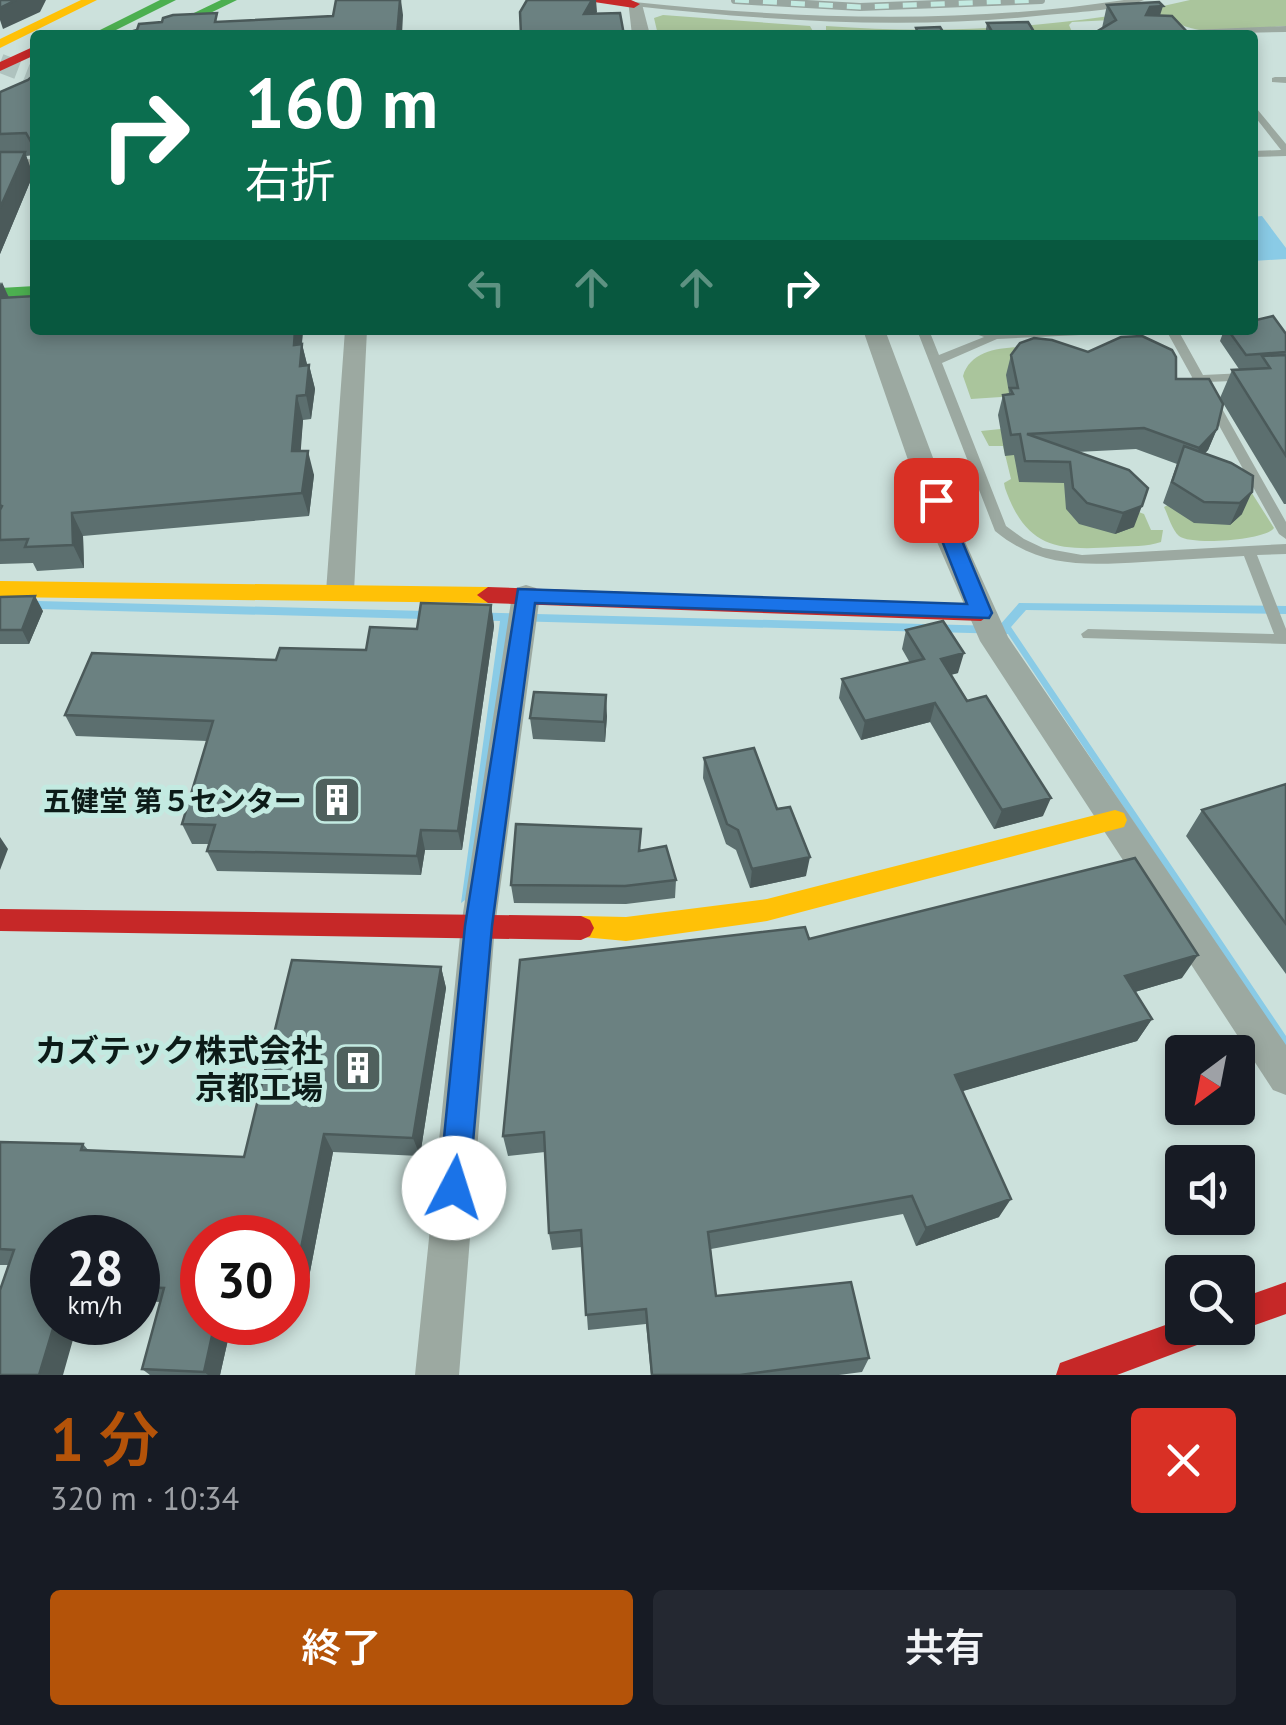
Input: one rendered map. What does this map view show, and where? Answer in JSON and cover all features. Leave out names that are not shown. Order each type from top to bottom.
[{"type":"main road","points":[[0,44],[92,0]]},
{"type":"main road","points":[[78,30],[141,0]]},
{"type":"main road","points":[[107,30],[170,0]]},
{"type":"main road","points":[[165,30],[231,0]]},
{"type":"main road","points":[[588,0],[634,4]]},
{"type":"main road","points":[[0,66],[30,52]]},
{"type":"main road","points":[[0,80],[30,66]]},
{"type":"main road","points":[[0,293],[30,291]]},
{"type":"main road","points":[[0,589],[340,592],[524,608],[988,626]]},
{"type":"main road","points":[[0,920],[626,928],[768,910],[1116,820]]},
{"type":"main road","points":[[1255,1309],[1286,1298]]},
{"type":"main road","points":[[1072,1375],[1165,1341]]},
{"type":"street","points":[[634,4],[640,30]]},
{"type":"street","points":[[0,166],[30,164]]},
{"type":"street","points":[[340,592],[356,335]]},
{"type":"street","points":[[876,335],[948,534],[988,626],[1286,1078]]},
{"type":"street","points":[[437,1375],[478,926],[524,608]]},
{"type":"lane","points":[[634,4],[815,18],[982,20],[1038,17],[1140,0]]},
{"type":"lane","points":[[815,18],[819,30]]},
{"type":"lane","points":[[1246,30],[1286,28]]},
{"type":"lane","points":[[1258,114],[1286,152]]},
{"type":"lane","points":[[1258,154],[1286,152]]},
{"type":"lane","points":[[925,335],[1000,528],[1021,547],[1048,556],[1082,560],[1286,549]]},
{"type":"lane","points":[[991,335],[1018,335]]},
{"type":"lane","points":[[1065,335],[1072,350]]},
{"type":"lane","points":[[1175,335],[1286,534]]},
{"type":"lane","points":[[935,362],[995,336]]},
{"type":"lane","points":[[1198,380],[1286,375]]},
{"type":"lane","points":[[1088,634],[1284,640],[1248,550]]},
{"type":"green space","points":[[1190,0],[1286,0],[1286,26],[1202,30],[1169,17],[1072,22],[1071,30],[917,30],[1055,23]]},
{"type":"green space","points":[[663,15],[810,26],[812,30],[657,30],[654,18]]},
{"type":"green space","points":[[826,26],[917,30],[826,30]]},
{"type":"green space","points":[[1050,346],[1016,396],[971,399],[963,376],[977,357],[1012,347]]},
{"type":"green space","points":[[1032,426],[1098,497],[1144,514],[1151,530],[1163,530],[1161,542],[1076,548],[1046,542],[1034,534],[1013,508],[1005,488],[1004,483],[1011,479],[1003,446],[989,446],[981,431]]},
{"type":"green space","points":[[1236,468],[1274,528],[1258,536],[1228,540],[1198,541],[1179,536],[1164,507]]},
{"type":"water","points":[[1258,216],[1262,216],[1286,248],[1286,259],[1258,261]]},
{"type":"water","points":[[0,600],[999,626],[1019,603],[1286,606],[1286,614],[1026,610],[1011,627],[1286,1036],[1286,1050],[1008,634],[510,621],[472,895],[461,903],[500,621],[0,608]]},
{"type":"building","points":[[0,0],[16,0],[0,8]]},
{"type":"building","points":[[336,0],[400,0],[397,30],[137,30],[139,24],[162,22],[173,15],[217,13],[215,22],[333,16]]},
{"type":"building","points":[[527,0],[592,0],[584,14],[620,13],[623,30],[521,30],[520,12]]},
{"type":"building","points":[[1159,2],[1163,6],[1150,7],[1146,15],[1172,16],[1185,30],[1099,30],[1116,20],[1107,5]]},
{"type":"building","points":[[1028,22],[1033,30],[991,30],[987,23]]},
{"type":"building","points":[[28,80],[30,140],[26,133],[0,134],[0,92]]},
{"type":"building","points":[[0,152],[25,152],[0,208]]},
{"type":"building","points":[[30,296],[30,335],[295,335],[294,345],[302,344],[300,366],[309,365],[306,395],[297,396],[292,451],[308,451],[302,493],[72,513],[73,545],[25,547],[28,539],[0,540],[0,298]]},
{"type":"building","points":[[1273,316],[1286,334],[1286,352],[1246,355],[1232,335],[1258,335],[1258,320]]},
{"type":"building","points":[[1142,336],[1172,350],[1176,357],[1176,379],[1209,379],[1223,404],[1217,429],[1199,448],[1144,428],[1027,434],[1129,470],[1148,488],[1142,506],[1123,513],[1087,503],[1073,488],[1070,462],[1025,461],[1020,434],[1011,435],[1003,395],[1013,394],[1010,388],[1018,388],[1011,355],[1020,343],[1034,338],[1052,340],[1088,352],[1121,337]]},
{"type":"building","points":[[1286,355],[1286,456],[1232,370],[1270,368],[1262,356]]},
{"type":"building","points":[[1184,446],[1231,463],[1253,476],[1252,492],[1240,503],[1204,502],[1172,482]]},
{"type":"building","points":[[35,596],[22,630],[0,630],[0,597]]},
{"type":"building","points":[[421,603],[491,605],[458,831],[421,830],[417,856],[207,851],[215,825],[182,824],[213,721],[65,715],[92,653],[276,660],[280,648],[366,650],[370,627],[417,629]]},
{"type":"building","points":[[943,621],[964,653],[941,659],[967,701],[986,696],[1051,798],[1002,810],[935,703],[865,721],[842,679],[924,659],[906,630]]},
{"type":"building","points":[[534,692],[606,695],[604,722],[530,718]]},
{"type":"building","points":[[754,748],[777,809],[790,807],[810,857],[752,869],[738,830],[727,824],[704,758]]},
{"type":"building","points":[[1286,784],[1286,924],[1202,810]]},
{"type":"building","points":[[516,824],[641,829],[639,851],[666,846],[676,880],[625,886],[511,885]]},
{"type":"building","points":[[1135,858],[1198,955],[1125,976],[1152,1019],[955,1075],[1011,1199],[926,1228],[912,1196],[708,1232],[716,1296],[851,1282],[869,1358],[740,1375],[652,1375],[646,1309],[586,1315],[581,1230],[549,1233],[544,1132],[503,1136],[520,960],[805,927],[809,939]]},
{"type":"building","points":[[292,960],[441,967],[413,1138],[324,1134],[308,1215],[180,1215],[180,1345],[210,1345],[204,1372],[142,1369],[149,1345],[160,1345],[164,1288],[160,1288],[160,1215],[30,1215],[30,1345],[48,1345],[39,1375],[0,1375],[0,1290],[14,1250],[0,1249],[0,1142],[83,1144],[81,1150],[244,1157]]},
{"type":"tunnel","points":[[0,63],[30,74]]},
{"type":"railway","points":[[735,0],[860,7],[1041,0]]},
{"type":"traffic: fast","points":[[107,30],[170,0]]},
{"type":"traffic: fast","points":[[165,30],[231,0]]},
{"type":"traffic: fast","points":[[0,293],[30,291]]},
{"type":"traffic: slow","points":[[0,44],[91,0]]},
{"type":"traffic: slow","points":[[0,589],[488,595]]},
{"type":"traffic: slow","points":[[581,928],[626,929],[767,910],[1115,820]]},
{"type":"traffic: jam","points":[[587,0],[634,4]]},
{"type":"traffic: jam","points":[[0,67],[30,52]]},
{"type":"traffic: jam","points":[[488,595],[981,613]]},
{"type":"traffic: jam","points":[[0,920],[581,928]]},
{"type":"traffic: jam","points":[[1255,1309],[1286,1298]]},
{"type":"traffic: jam","points":[[1072,1375],[1165,1341]]},
{"type":"place","name":"五健堂 第５センター","points":[[337,800]]},
{"type":"place","name":"カズテック株式会社 京都工場","points":[[358,1068]]},
{"type":"route","points":[[454,1188],[478,926],[526,594],[981,613],[936,500]]}]
